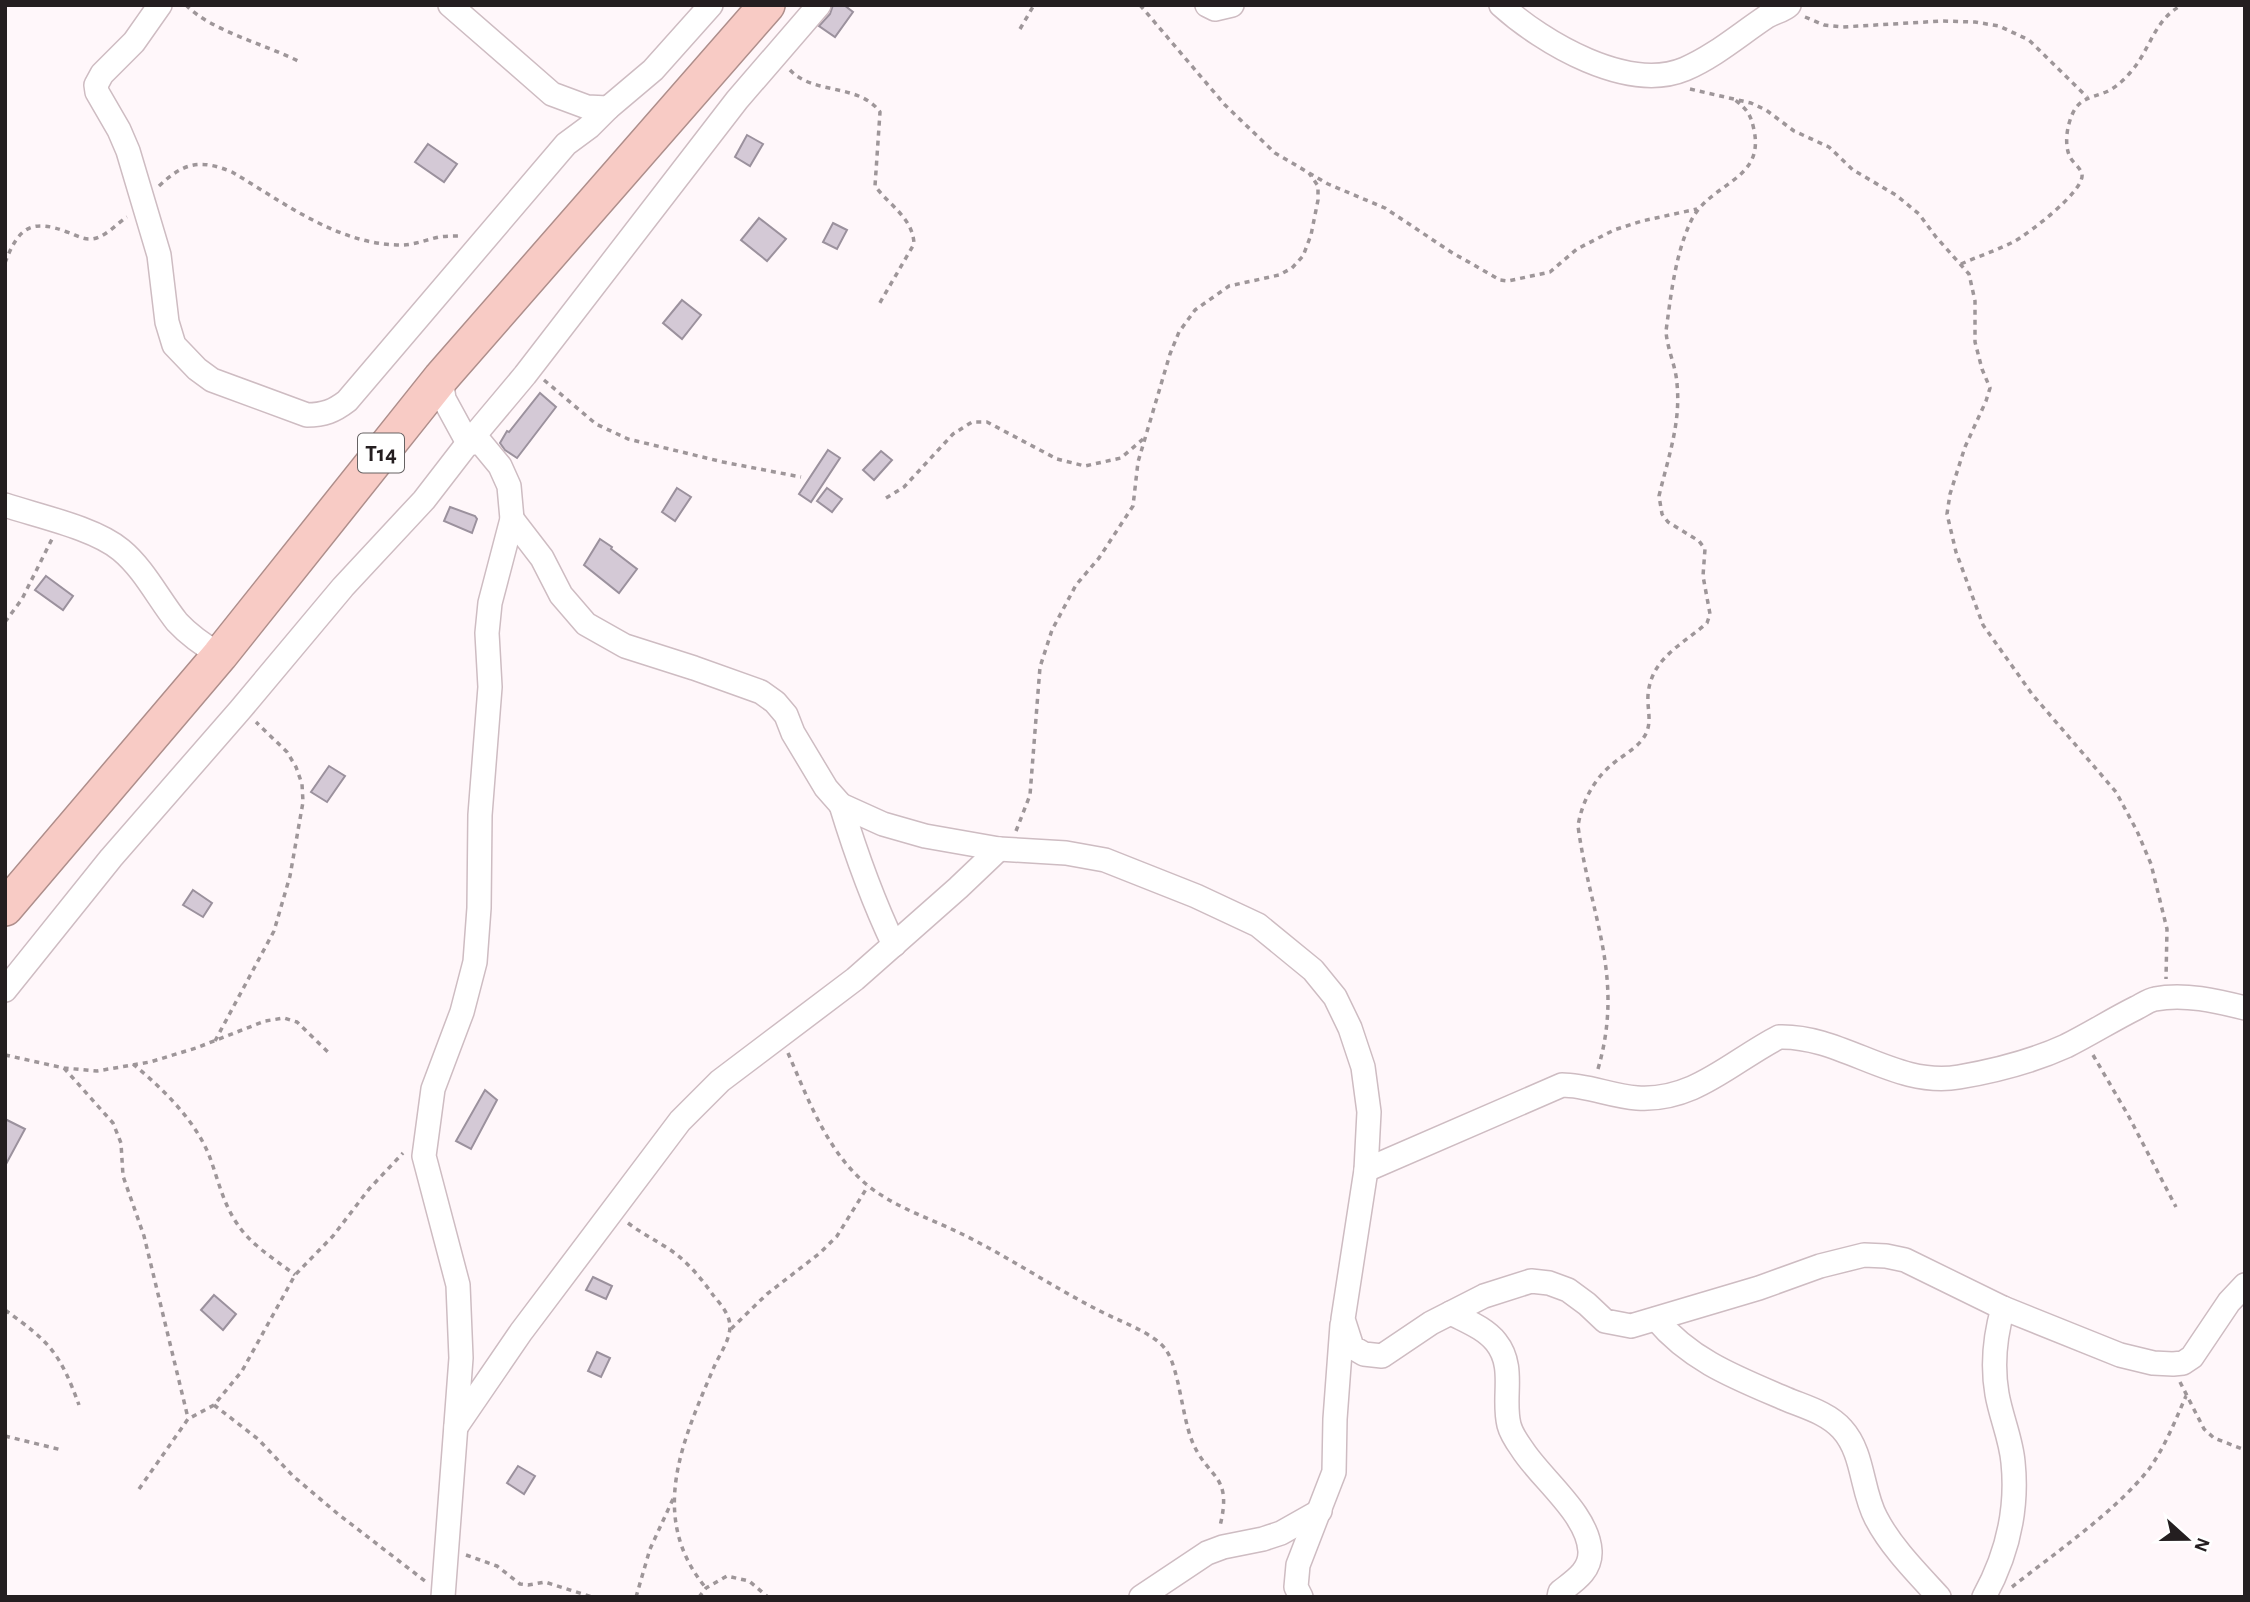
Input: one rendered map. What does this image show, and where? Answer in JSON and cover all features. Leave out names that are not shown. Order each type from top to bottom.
[{"type":"highway","name":"T14","points":[[5,908],[219,655],[441,378],[767,5]]},
{"type":"street","points":[[160,5],[134,42],[102,74],[96,85],[97,92],[128,151],[159,255],[167,322],[174,345],[212,380],[307,415],[334,411],[347,401],[566,144],[653,70],[711,5]]},
{"type":"street","points":[[450,5],[561,103],[566,144]]},
{"type":"street","points":[[5,990],[111,858],[240,710],[342,587],[424,500],[525,375],[737,100],[818,5]]},
{"type":"street","points":[[1207,5],[1215,9],[1232,5]]},
{"type":"street","points":[[1501,5],[1539,36],[1559,47],[1593,62],[1646,75],[1671,74],[1686,69],[1741,36],[1769,15],[1788,7]]},
{"type":"street","points":[[552,94],[587,107],[608,108]]},
{"type":"street","points":[[441,378],[444,399],[468,443]]},
{"type":"street","points":[[443,1596],[461,1357],[458,1285],[424,1156],[433,1089],[462,1012],[475,962],[479,908],[480,815],[489,687],[487,633],[490,603],[512,519],[509,486],[500,466],[481,443],[468,443]]},
{"type":"street","points":[[5,505],[104,539],[119,549],[136,564],[178,622],[197,641],[219,655]]},
{"type":"street","points":[[512,519],[542,558],[561,595],[586,624],[625,646],[761,692],[775,702],[786,715],[793,733],[826,788],[841,805],[862,871],[894,944]]},
{"type":"street","points":[[841,805],[883,824],[925,836],[1004,849],[1066,853],[1105,860],[1258,925],[1313,970],[1335,997],[1350,1028],[1363,1067],[1369,1112],[1366,1170],[1343,1319],[1335,1419],[1334,1472],[1298,1564],[1296,1587],[1301,1597]]},
{"type":"street","points":[[454,1430],[521,1332],[680,1121],[720,1081],[855,979],[1004,849]]},
{"type":"street","points":[[1366,1170],[1562,1085],[1576,1085],[1637,1098],[1667,1096],[1694,1089],[1779,1037],[1793,1037],[1823,1044],[1920,1078],[1941,1079],[2023,1062],[2065,1046],[2155,999],[2188,998],[2245,1008]]},
{"type":"street","points":[[1343,1319],[1352,1347],[1364,1354],[1382,1356],[1431,1323],[1484,1296],[1531,1281],[1549,1283],[1568,1290],[1605,1321],[1630,1326],[1759,1288],[1820,1266],[1864,1255],[1886,1256],[1905,1260],[2003,1308],[2120,1355],[2153,1363],[2173,1364],[2183,1363],[2192,1357],[2229,1302],[2245,1285]]},
{"type":"street","points":[[1995,1594],[2014,1508],[2014,1461],[1997,1394],[1994,1357],[2003,1308]]},
{"type":"street","points":[[1451,1313],[1495,1340],[1504,1355],[1508,1373],[1509,1427],[1534,1467],[1575,1514],[1587,1535],[1591,1553],[1585,1571],[1560,1592],[1559,1597]]},
{"type":"street","points":[[1656,1319],[1683,1347],[1705,1363],[1816,1411],[1842,1428],[1853,1444],[1876,1518],[1914,1571],[1939,1597]]},
{"type":"street","points":[[1141,1597],[1207,1553],[1281,1533],[1320,1511]]},
{"type":"path","points":[[186,5],[203,20],[274,48],[300,62]]},
{"type":"path","points":[[1020,29],[1034,5]]},
{"type":"path","points":[[1140,5],[1225,105],[1275,153],[1308,173],[1385,208],[1489,275],[1508,281],[1550,272],[1577,249],[1614,230],[1699,208]]},
{"type":"path","points":[[1961,264],[2019,239],[2056,210],[2078,188],[2082,173],[2070,158],[2067,147],[2072,114],[2087,98],[2108,92],[2121,82],[2136,65],[2166,15],[2182,5]]},
{"type":"path","points":[[1788,7],[1791,6],[1806,18],[1824,25],[1843,27],[1942,21],[1999,26],[2029,40],[2087,98]]},
{"type":"path","points":[[780,49],[793,74],[862,97],[874,103],[880,112],[875,186],[907,221],[914,233],[914,244],[910,256],[878,306]]},
{"type":"path","points":[[1686,89],[1733,99],[1766,110],[1794,131],[1829,147],[1853,170],[1896,195],[1919,214],[1969,274],[1973,287],[1975,342],[1990,387],[1965,447],[1950,494],[1947,514],[1956,552],[1983,625],[2032,694],[2116,792],[2137,831],[2151,864],[2167,929],[2165,999]]},
{"type":"path","points":[[1592,1090],[1607,1032],[1609,989],[1603,940],[1578,826],[1580,812],[1596,782],[1646,734],[1650,724],[1649,683],[1663,657],[1707,622],[1710,614],[1703,576],[1705,549],[1699,541],[1668,522],[1660,506],[1659,496],[1676,430],[1678,409],[1677,381],[1666,331],[1678,259],[1686,234],[1699,208],[1714,192],[1747,170],[1755,154],[1752,119],[1747,109],[1733,99]]},
{"type":"path","points":[[5,263],[17,237],[27,228],[52,226],[89,239],[97,238],[144,207],[170,175],[185,166],[201,163],[232,172],[324,225],[352,238],[396,245],[416,244],[439,237],[487,236]]},
{"type":"path","points":[[1004,849],[1030,795],[1040,667],[1052,630],[1076,585],[1099,558],[1133,506],[1138,462],[1170,354],[1180,332],[1195,310],[1229,286],[1279,275],[1292,268],[1303,256],[1311,235],[1318,200],[1318,186],[1308,173]]},
{"type":"path","points":[[525,375],[547,380],[596,424],[628,439],[801,477]]},
{"type":"path","points":[[886,498],[904,487],[953,435],[972,422],[987,422],[1057,459],[1085,466],[1121,458],[1145,437]]},
{"type":"path","points":[[5,622],[22,599],[62,523]]},
{"type":"path","points":[[215,1041],[274,931],[290,876],[303,802],[302,784],[287,752],[263,727],[240,710]]},
{"type":"path","points":[[5,1055],[64,1068],[97,1070],[150,1062],[265,1021],[284,1018],[297,1022],[331,1055]]},
{"type":"path","points":[[781,1037],[824,1130],[850,1169],[868,1186],[924,1217],[964,1234],[1091,1307],[1157,1340],[1166,1349],[1197,1453],[1222,1484],[1224,1510],[1219,1529],[1207,1553]]},
{"type":"path","points":[[2081,1037],[2113,1089],[2176,1207]]},
{"type":"path","points":[[133,1064],[176,1105],[191,1126],[208,1153],[226,1205],[248,1239],[295,1275]]},
{"type":"path","points":[[64,1068],[113,1123],[118,1134],[123,1176],[144,1236],[188,1419]]},
{"type":"path","points":[[139,1489],[188,1419],[214,1405],[242,1371],[295,1275],[333,1236],[369,1189],[427,1125]]},
{"type":"path","points":[[706,1588],[697,1577],[677,1537],[674,1497],[678,1461],[730,1329],[767,1294],[820,1253],[837,1236],[868,1186]]},
{"type":"path","points":[[612,1211],[671,1250],[699,1275],[728,1316],[730,1329]]},
{"type":"path","points":[[5,1310],[54,1350],[65,1369],[79,1405]]},
{"type":"path","points":[[2173,1364],[2204,1429],[2214,1438],[2245,1450]]},
{"type":"path","points":[[1995,1594],[2126,1494],[2160,1452],[2186,1396]]},
{"type":"path","points":[[214,1405],[258,1439],[293,1476],[338,1514],[443,1596]]},
{"type":"path","points":[[5,1436],[62,1450]]},
{"type":"path","points":[[636,1597],[649,1549],[674,1497]]},
{"type":"path","points":[[446,1543],[464,1555],[497,1566],[520,1584],[528,1586],[545,1582],[592,1597]]},
{"type":"path","points":[[699,1597],[706,1588],[727,1576],[749,1581],[768,1597]]},
{"type":"building","points":[[833,5],[844,5],[853,12],[835,37],[819,26],[830,14]]},
{"type":"building","points":[[747,135],[763,144],[750,166],[735,157]]},
{"type":"building","points":[[428,144],[457,164],[444,182],[415,162]]},
{"type":"building","points":[[759,218],[786,239],[767,261],[741,240]]},
{"type":"building","points":[[833,223],[847,230],[837,249],[823,242]]},
{"type":"building","points":[[682,300],[701,315],[682,339],[663,323]]},
{"type":"building","points":[[540,393],[556,407],[517,458],[500,443]]},
{"type":"building","points":[[828,450],[840,458],[811,502],[799,494]]},
{"type":"building","points":[[881,451],[892,460],[874,480],[863,470]]},
{"type":"building","points":[[677,488],[691,497],[675,521],[662,512]]},
{"type":"building","points":[[827,488],[842,499],[832,512],[817,501]]},
{"type":"building","points":[[450,507],[475,516],[477,519],[472,533],[444,521]]},
{"type":"building","points":[[600,539],[637,569],[619,593],[584,565]]},
{"type":"building","points":[[46,576],[73,596],[63,610],[35,590]]},
{"type":"building","points":[[329,766],[345,776],[327,802],[311,792]]},
{"type":"building","points":[[193,890],[212,903],[203,917],[183,905]]},
{"type":"building","points":[[485,1090],[497,1100],[471,1149],[456,1141]]},
{"type":"building","points":[[5,1119],[25,1129],[5,1166]]},
{"type":"building","points":[[593,1277],[612,1286],[606,1299],[586,1290]]},
{"type":"building","points":[[214,1295],[236,1314],[223,1330],[201,1310]]},
{"type":"building","points":[[597,1352],[610,1358],[601,1377],[588,1371]]},
{"type":"building","points":[[518,1466],[535,1476],[524,1494],[507,1483]]}]
